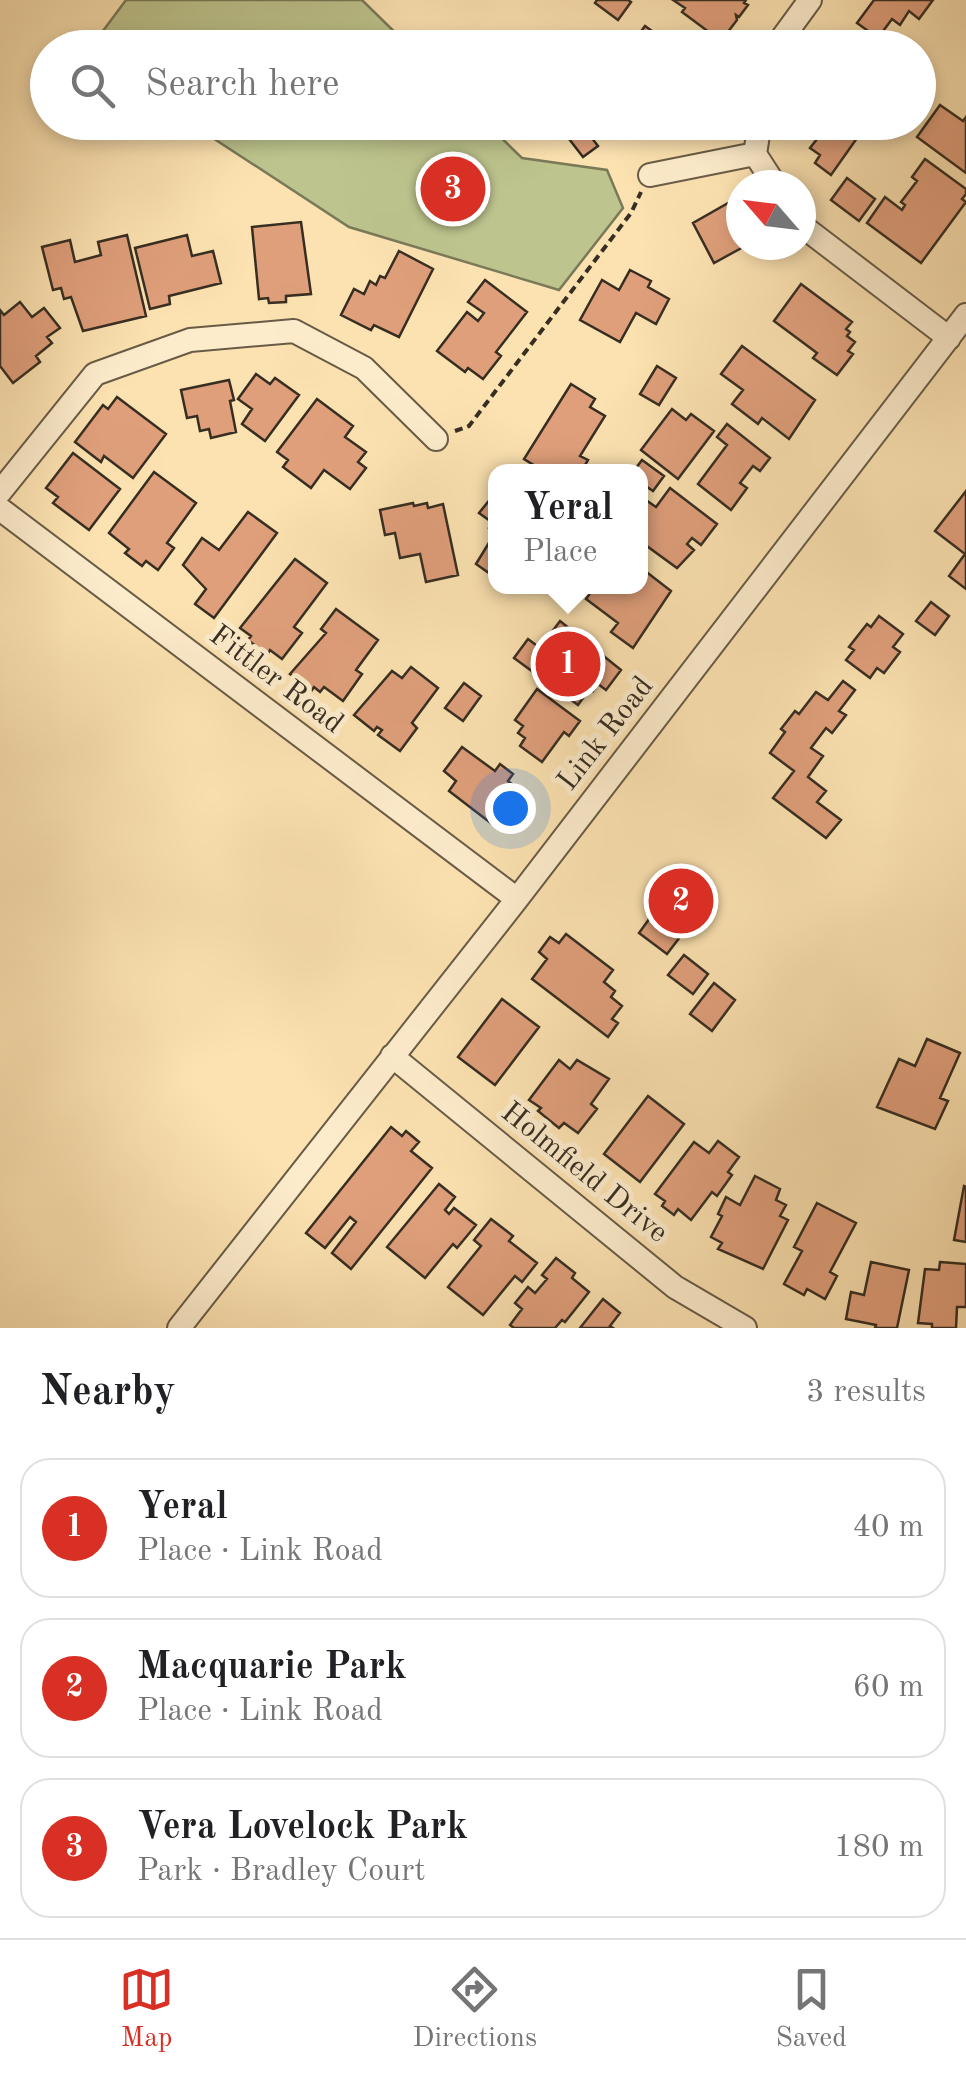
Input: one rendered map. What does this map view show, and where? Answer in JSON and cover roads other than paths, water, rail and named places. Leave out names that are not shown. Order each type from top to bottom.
[{"type":"street","points":[[788,30],[810,0]]},
{"type":"street","points":[[757,140],[755,154],[765,170]]},
{"type":"street","points":[[650,175],[755,154]]},
{"type":"street","points":[[816,236],[949,338]]},
{"type":"street","name":"Link Road","points":[[179,1328],[517,899],[966,315]]},
{"type":"street","points":[[0,492],[95,374],[190,340],[294,331],[364,368],[446,435]]},
{"type":"street","name":"Fittler Road","points":[[0,509],[517,899]]},
{"type":"street","name":"Holmfield Drive","points":[[392,1056],[675,1287],[745,1328]]},
{"type":"place","name":"Vera Lovelock Park","points":[[453,189]]},
{"type":"place","name":"Yeral","points":[[568,664]]},
{"type":"place","name":"Macquarie Park","points":[[681,901]]}]
